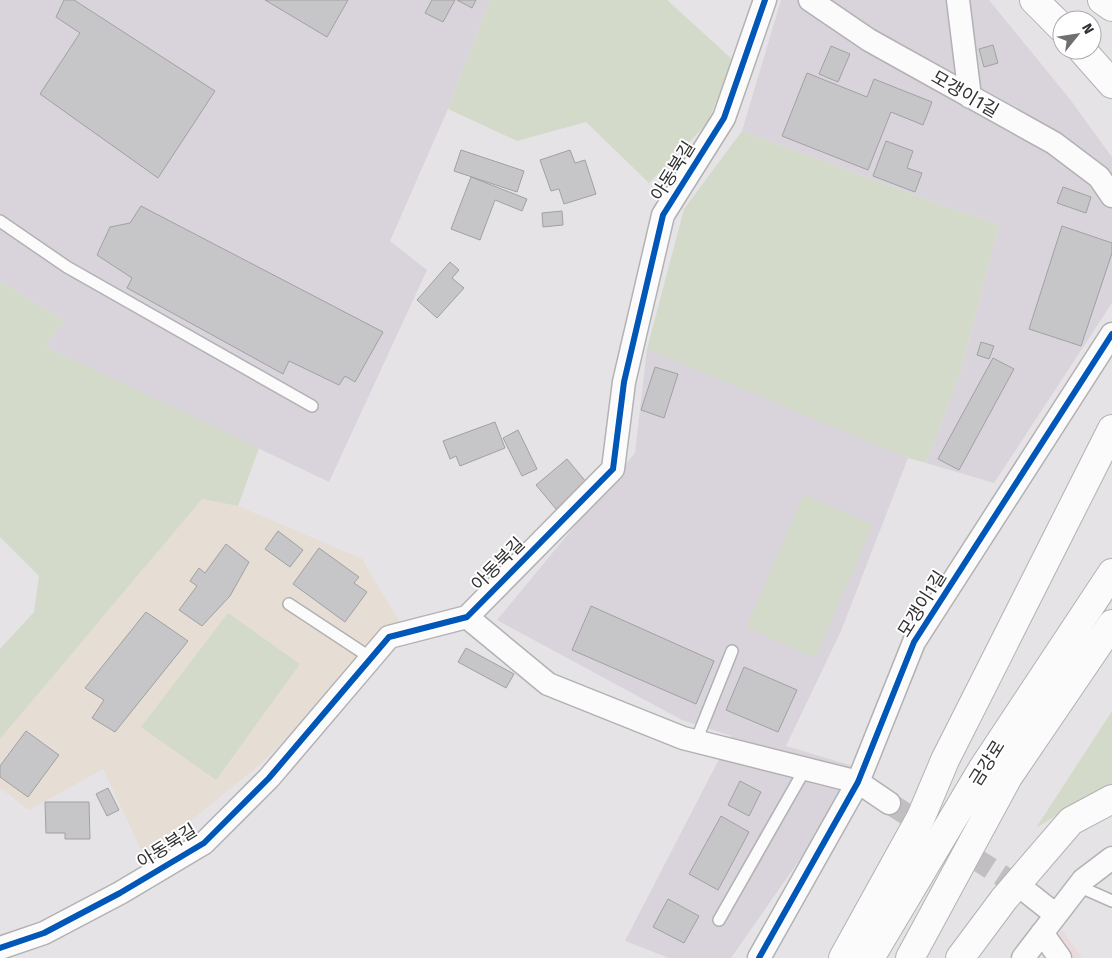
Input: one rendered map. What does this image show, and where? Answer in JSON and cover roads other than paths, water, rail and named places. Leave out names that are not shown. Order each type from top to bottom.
[{"type":"main road","points":[[1091,0],[1112,20]]},
{"type":"main road","points":[[1102,0],[1112,7]]},
{"type":"main road","points":[[1092,60],[1112,84]]},
{"type":"main road","points":[[1093,60],[1112,80]]},
{"type":"main road","points":[[843,958],[921,817],[945,760],[1112,429]]},
{"type":"main road","name":"금강로","points":[[870,958],[983,768],[1112,573]]},
{"type":"main road","name":"금강로","points":[[910,958],[1008,777],[1112,624]]},
{"type":"main road","points":[[960,958],[1004,899],[1071,821],[1112,799]]},
{"type":"street","name":"아동북길","points":[[0,948],[44,933],[120,893],[204,843],[269,778],[389,637],[466,617],[613,469],[624,382],[663,215],[724,118],[765,0]]},
{"type":"street","name":"모갱이1길","points":[[810,0],[870,40],[1054,143],[1099,177],[1112,196]]},
{"type":"street","points":[[958,0],[970,97]]},
{"type":"street","name":"모갱이1길","points":[[759,958],[858,782],[914,642],[1112,334]]},
{"type":"street","points":[[466,617],[548,684],[696,741],[858,782],[889,803]]},
{"type":"street","points":[[1023,958],[1083,880],[1112,858]]},
{"type":"street","points":[[1027,892],[1056,915]]},
{"type":"street","points":[[1042,933],[1060,958]]},
{"type":"lane","points":[[0,221],[67,267],[312,406]]},
{"type":"lane","points":[[288,604],[371,658]]},
{"type":"lane","points":[[696,741],[732,652]]},
{"type":"lane","points":[[719,920],[805,769]]},
{"type":"lane","points":[[1078,886],[1112,901]]},
{"type":"tunnel","points":[[889,803],[1027,892]]}]
